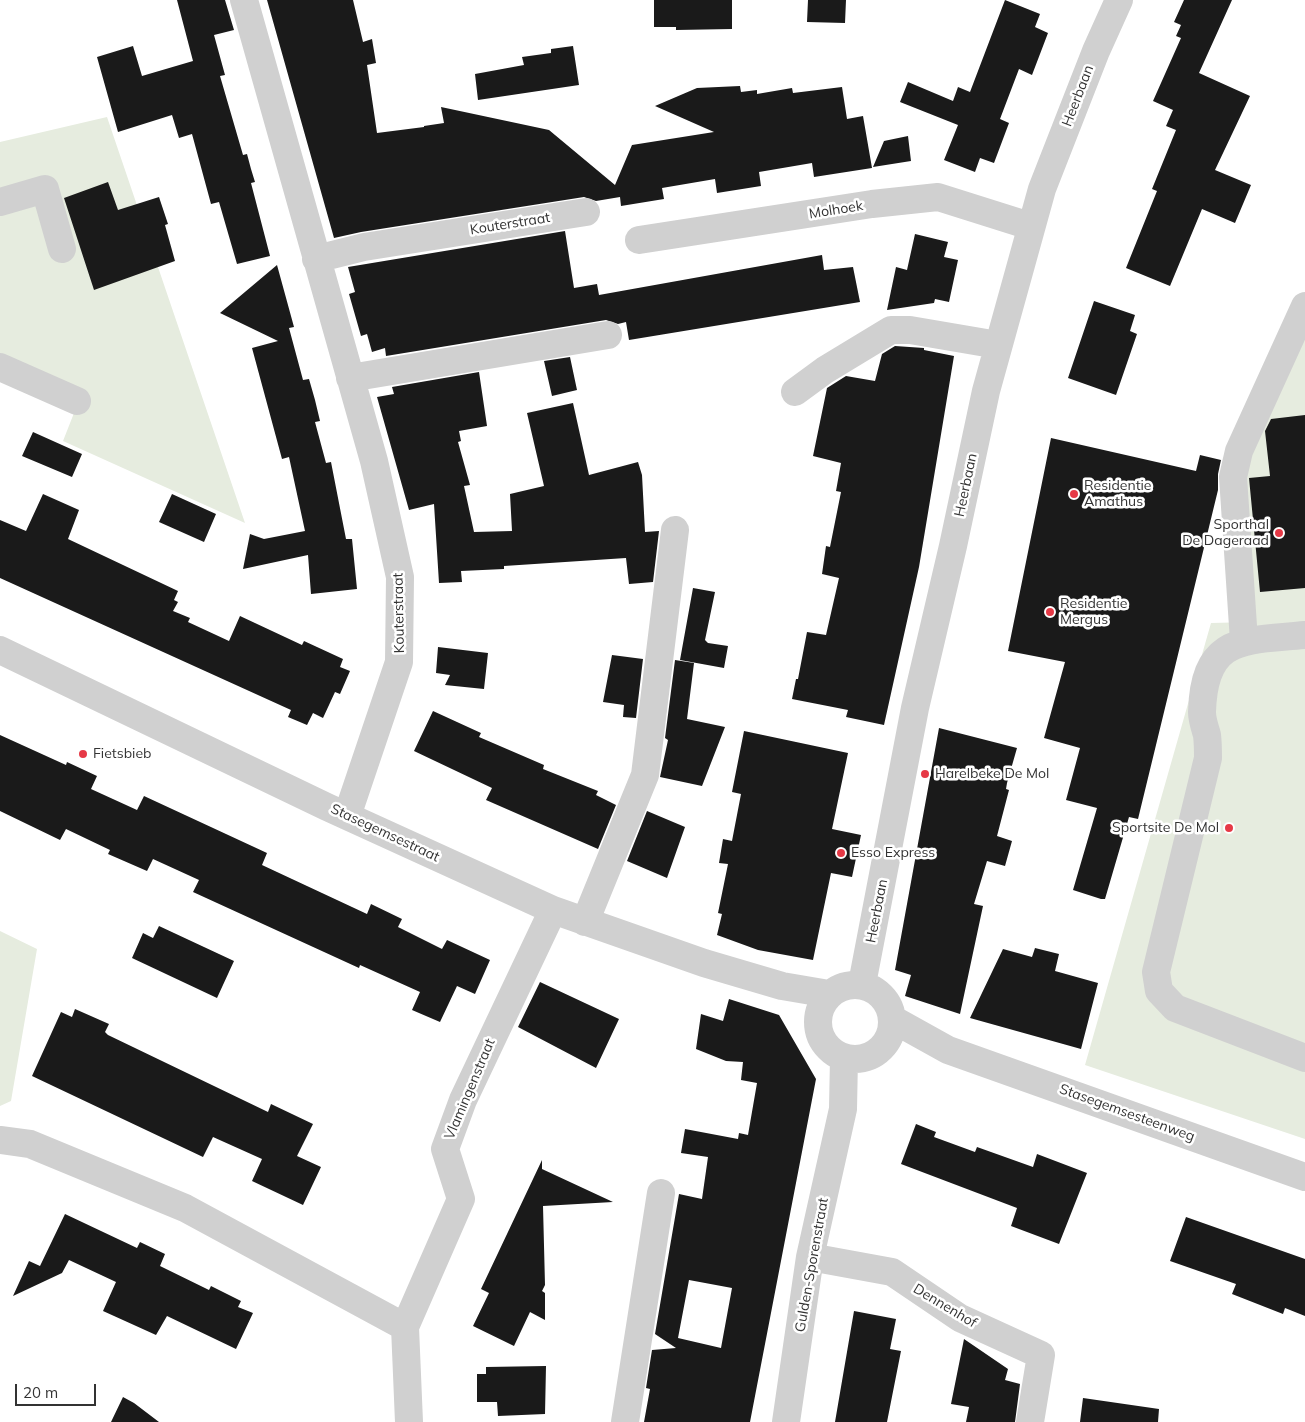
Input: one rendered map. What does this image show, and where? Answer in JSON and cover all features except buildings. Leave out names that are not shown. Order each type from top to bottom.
[{"type":"street","name":"Kouterstraat","points":[[244,0],[374,461],[400,577],[399,662],[347,816]]},
{"type":"street","name":"Heerbaan","points":[[862,984],[915,708],[998,345],[1030,226],[1096,51],[1119,0]]},
{"type":"street","points":[[0,202],[45,189],[62,250]]},
{"type":"street","name":"Molhoek","points":[[639,240],[872,204],[938,197],[1030,226]]},
{"type":"street","name":"Kouterstraat","points":[[316,259],[364,247],[586,212]]},
{"type":"street","points":[[1244,641],[1233,477],[1239,451],[1305,306]]},
{"type":"street","points":[[795,392],[826,370],[891,330],[910,330],[998,345]]},
{"type":"street","points":[[350,378],[608,335]]},
{"type":"street","points":[[0,367],[77,401]]},
{"type":"street","points":[[585,922],[645,774],[674,530]]},
{"type":"street","points":[[1305,635],[1244,641],[1222,651],[1213,663],[1206,685],[1202,714],[1207,738],[1208,758],[1156,972],[1158,991],[1175,1008],[1305,1058]]},
{"type":"street","name":"Stasegemsestraat","points":[[0,650],[347,816],[553,910],[704,963],[782,986],[824,1004]]},
{"type":"street","name":"Vlamingenstraat","points":[[410,1422],[405,1327],[461,1199],[445,1149],[463,1100],[553,910]]},
{"type":"street","points":[[862,984],[879,993],[888,1003],[873,1044],[828,1050],[821,1038],[817,1024],[824,1004],[839,988],[862,984]]},
{"type":"street","name":"Stasegemsesteenweg","points":[[873,1044],[948,1050],[1305,1177]]},
{"type":"street","name":"Gulden-Sporenstraat","points":[[786,1422],[810,1257],[843,1109],[873,1044]]},
{"type":"street","points":[[0,1140],[30,1144],[185,1208],[405,1327]]},
{"type":"street","points":[[624,1422],[661,1193]]},
{"type":"street","name":"Dennenhof","points":[[810,1257],[892,1272],[960,1318],[1041,1355],[1030,1422]]},
{"type":"shaded area","points":[[107,117],[245,523],[63,441],[74,413],[0,381],[0,142]]},
{"type":"shaded area","name":"Sportsite De Mol","points":[[1305,330],[1305,1139],[1085,1065],[1211,623],[1252,622],[1239,470]]},
{"type":"shaded area","points":[[0,931],[37,949],[11,1101],[0,1106]]},
{"type":"place","name":"Residentie Amathus","points":[[1074,494]]},
{"type":"place","name":"Sporthal De Dageraad","points":[[1279,533]]},
{"type":"place","name":"Residentie Mergus","points":[[1050,612]]},
{"type":"place","name":"Fietsbieb","points":[[83,754]]},
{"type":"place","name":"Harelbeke De Mol","points":[[925,774]]},
{"type":"place","name":"Sportsite De Mol","points":[[1229,828]]},
{"type":"place","name":"Esso Express","points":[[841,853]]}]
